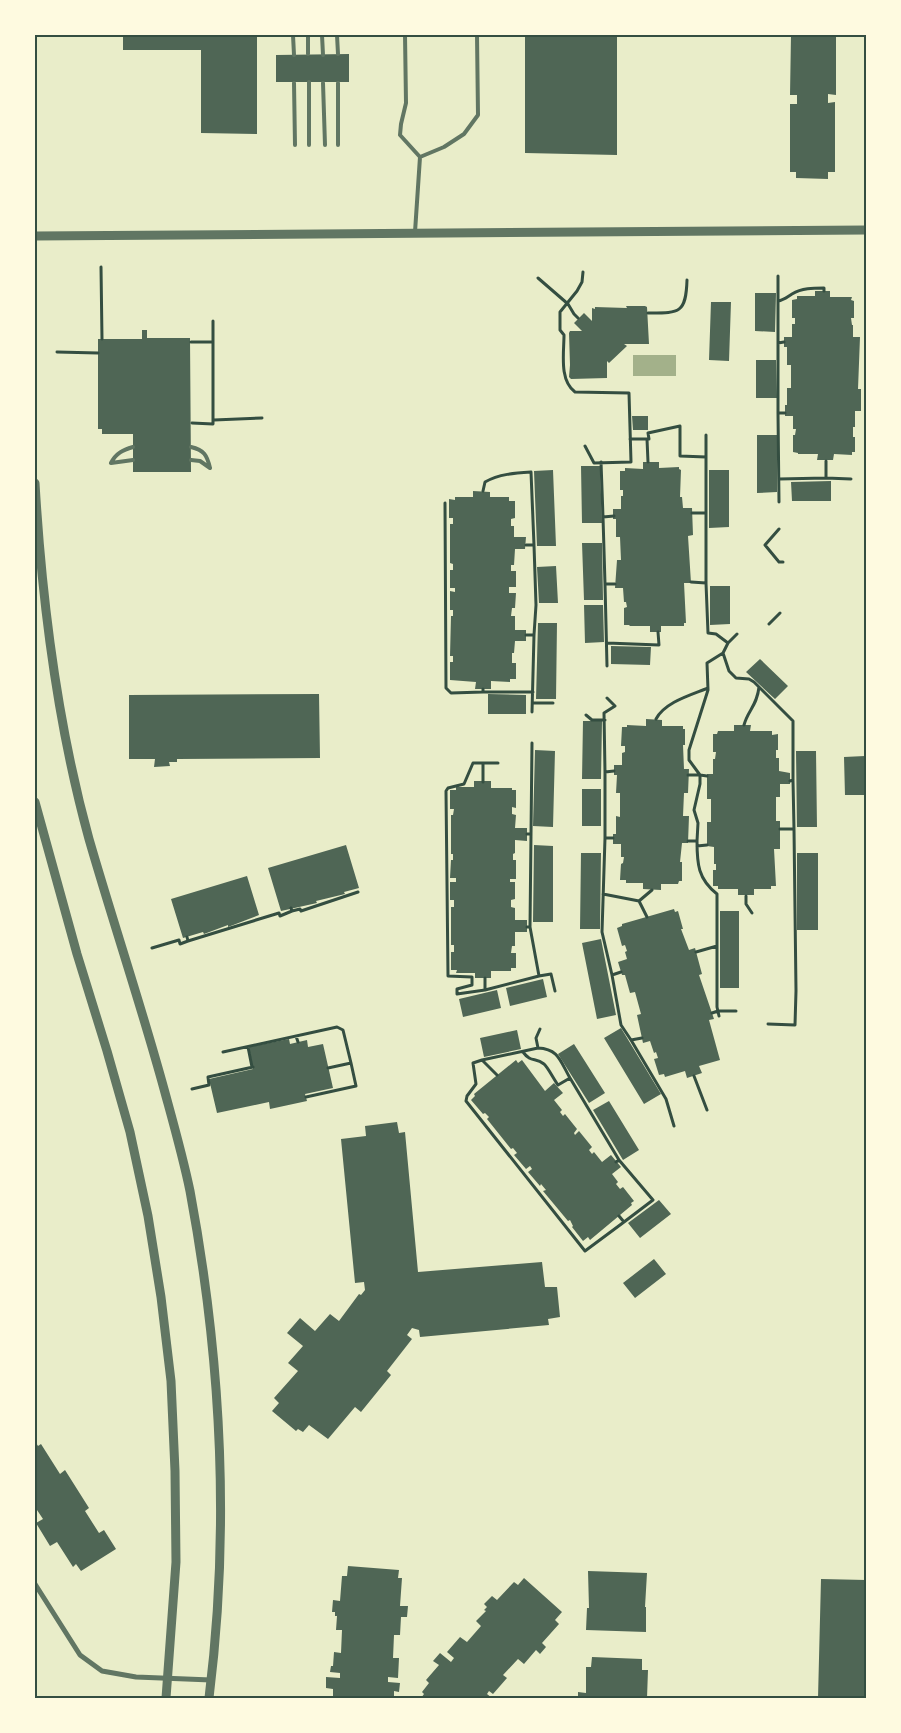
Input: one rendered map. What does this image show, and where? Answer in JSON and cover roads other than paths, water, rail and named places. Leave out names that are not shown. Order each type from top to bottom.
[{"type":"street","points":[[35,236],[866,230]]},
{"type":"street","points":[[35,483],[43,597],[50,650],[77,792],[172,1116],[189,1190],[206,1296],[215,1384],[220,1519],[219,1581],[209,1698]]},
{"type":"street","points":[[35,802],[72,937],[108,1050],[130,1132],[148,1216],[161,1297],[171,1381],[175,1471],[176,1562],[166,1698]]},
{"type":"street","points":[[35,1584],[80,1655],[102,1671],[136,1677],[212,1680]]},
{"type":"lane","points":[[293,35],[294,55]]},
{"type":"lane","points":[[308,35],[308,54]]},
{"type":"lane","points":[[322,35],[323,55]]},
{"type":"lane","points":[[337,35],[338,54]]},
{"type":"lane","points":[[406,35],[406,102],[400,135],[420,157],[415,233]]},
{"type":"lane","points":[[420,157],[444,147],[464,134],[478,115],[477,35]]},
{"type":"lane","points":[[308,82],[309,145]]},
{"type":"lane","points":[[294,83],[295,145]]},
{"type":"lane","points":[[323,83],[324,145]]},
{"type":"lane","points":[[338,83],[338,145]]},
{"type":"lane","points":[[133,447],[123,450],[115,456],[111,463],[133,460]]},
{"type":"lane","points":[[191,447],[201,450],[207,456],[210,468],[200,461],[191,460]]}]
